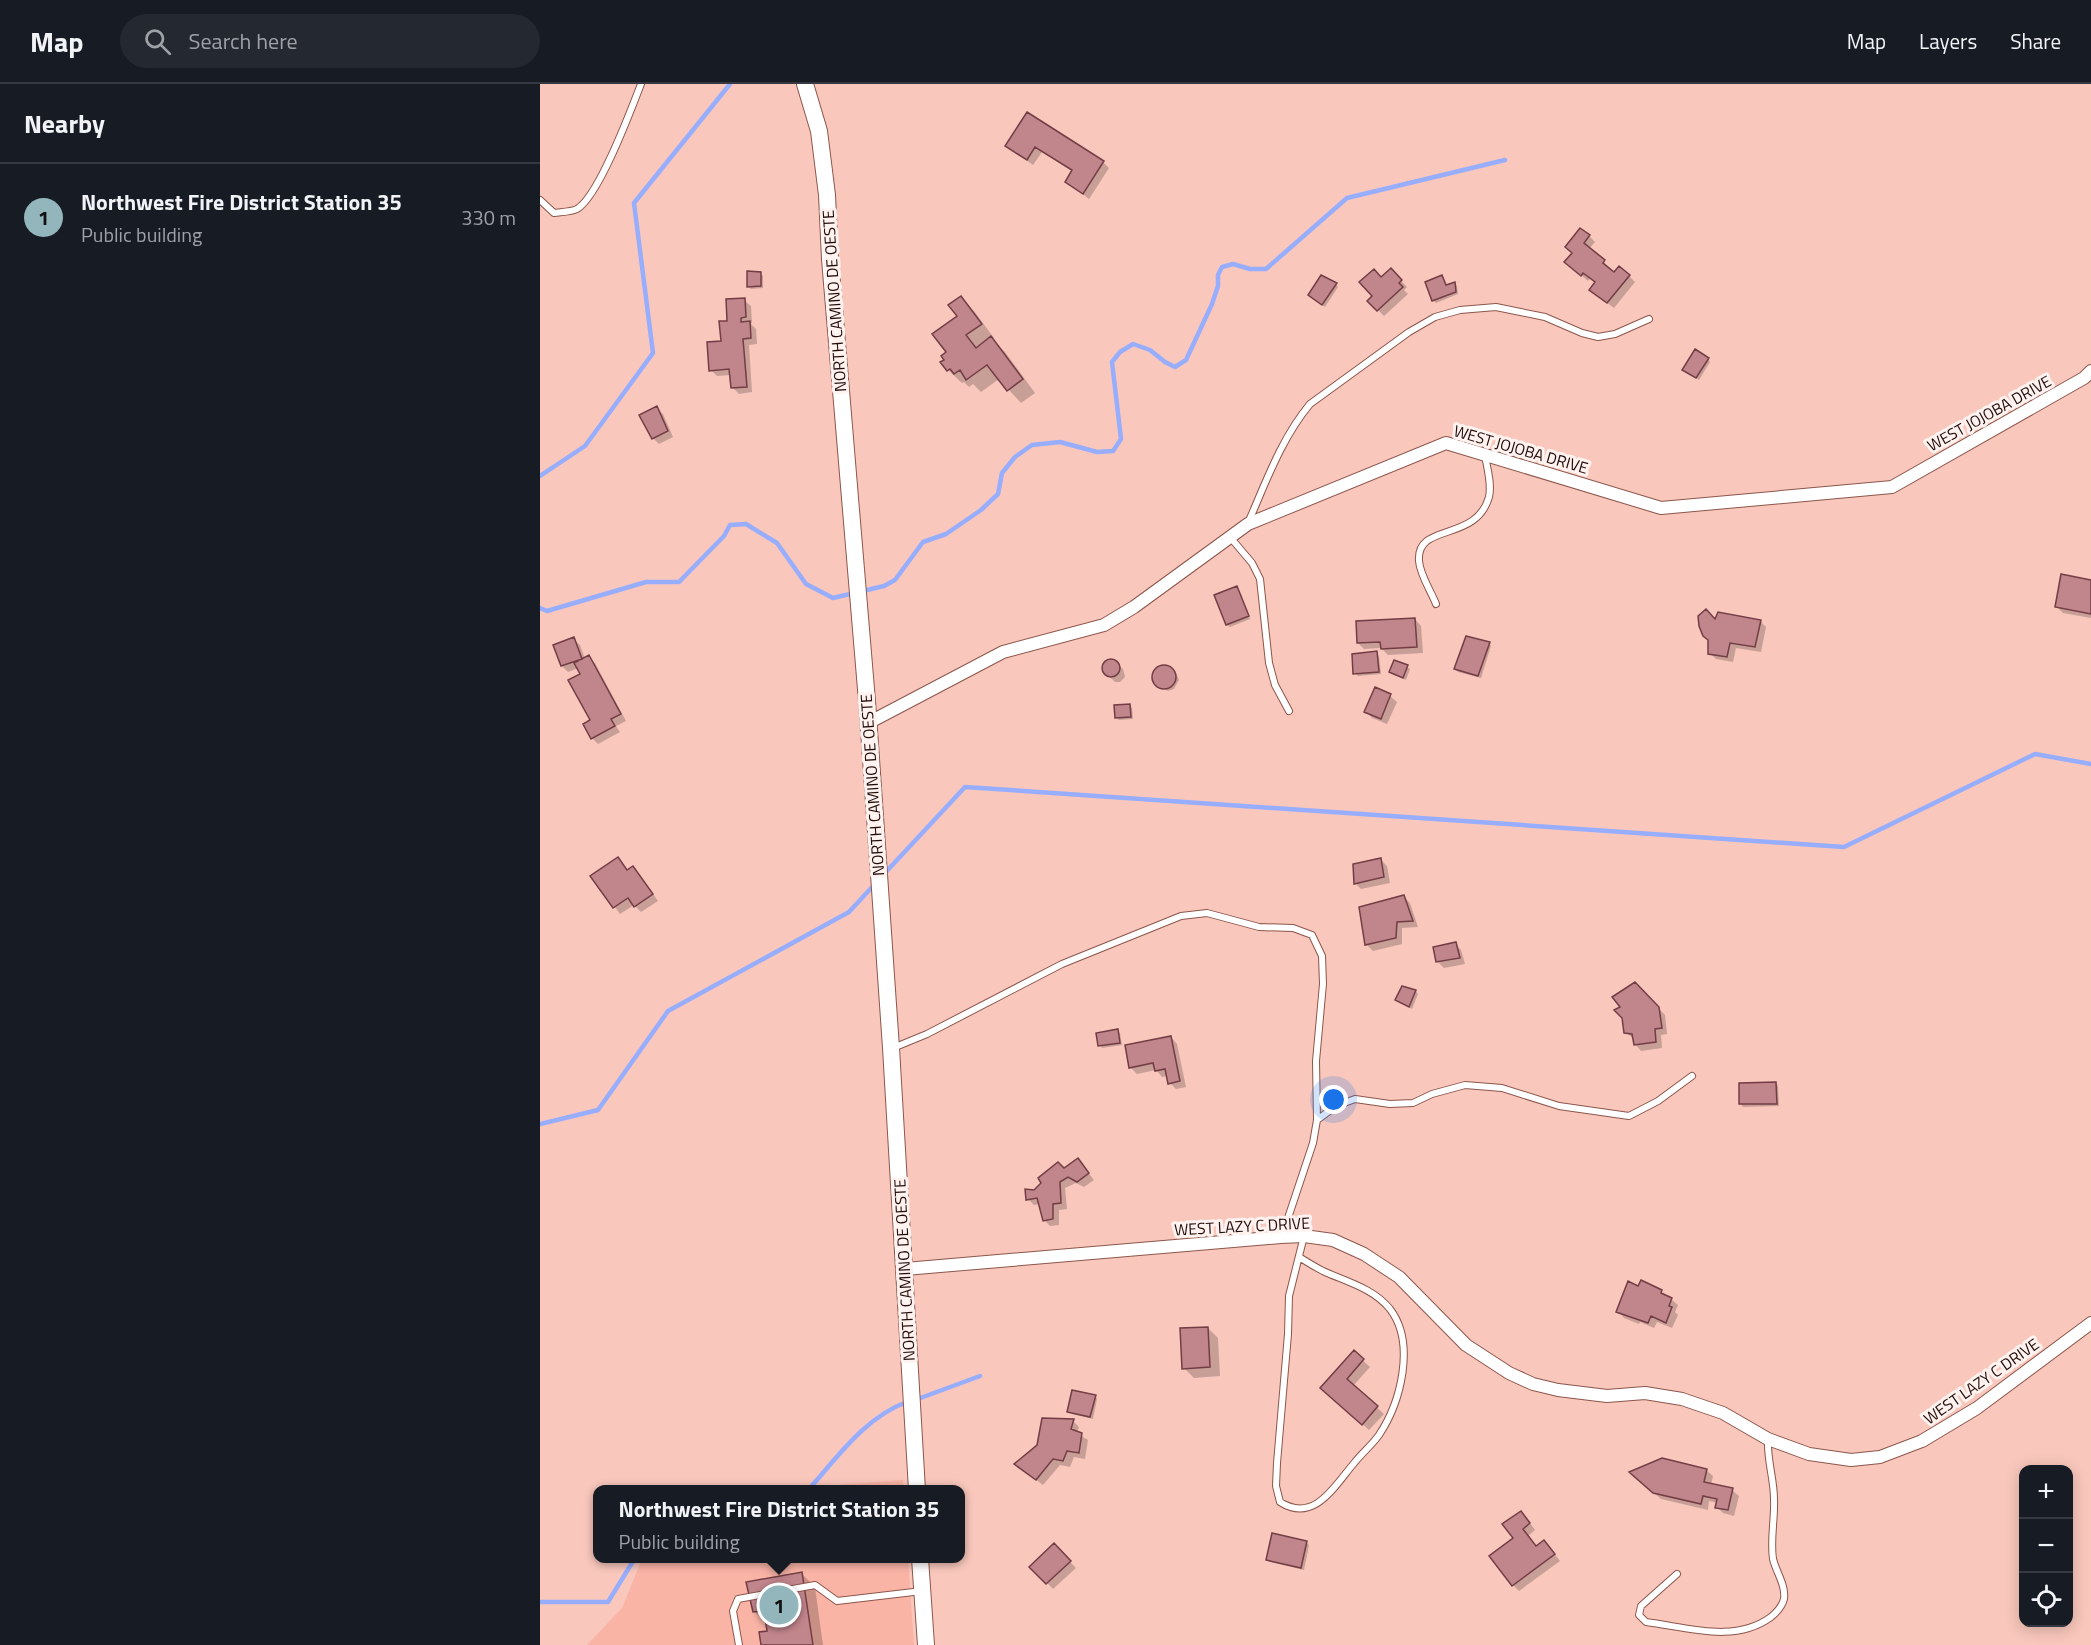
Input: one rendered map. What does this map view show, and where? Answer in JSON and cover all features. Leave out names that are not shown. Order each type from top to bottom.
[{"type":"street","name":"NORTH CAMINO DE OESTE","points":[[805,84],[819,131],[827,195],[830,260],[868,723],[891,1048],[916,1485]]},
{"type":"street","name":"WEST JOJOBA DRIVE","points":[[868,723],[1004,652],[1104,625],[1134,607],[1248,524],[1446,442],[1661,508],[1892,487],[2091,372]]},
{"type":"street","name":"WEST LAZY C DRIVE","points":[[905,1269],[1281,1237],[1304,1236],[1333,1240],[1364,1254],[1399,1277],[1466,1345],[1509,1373],[1533,1384],[1558,1390],[1607,1396],[1645,1393],[1682,1399],[1723,1413],[1767,1439],[1809,1454],[1851,1460],[1880,1456],[1922,1441],[1977,1408],[2091,1323]]},
{"type":"street","points":[[920,1563],[926,1645]]},
{"type":"lane","points":[[540,200],[554,213],[577,210],[587,198],[613,154],[641,84]]},
{"type":"lane","points":[[1248,524],[1278,453],[1310,404],[1409,332],[1435,317],[1460,310],[1496,307],[1545,317],[1582,333],[1598,337],[1615,334],[1649,319]]},
{"type":"lane","points":[[1436,604],[1419,563],[1419,549],[1429,537],[1455,531],[1472,522],[1484,510],[1489,495],[1490,481],[1485,454]]},
{"type":"lane","points":[[1230,537],[1252,563],[1260,579],[1269,663],[1275,685],[1289,711]]},
{"type":"lane","points":[[891,1048],[927,1034],[1062,964],[1181,916],[1207,913],[1259,927],[1293,928],[1312,935],[1322,956],[1323,984],[1316,1061],[1317,1120],[1313,1143],[1281,1237]]},
{"type":"lane","points":[[1317,1120],[1336,1106],[1355,1099],[1390,1104],[1413,1103],[1432,1094],[1465,1085],[1502,1088],[1560,1106],[1629,1116],[1658,1101],[1692,1076]]},
{"type":"lane","points":[[1299,1257],[1376,1295],[1391,1310],[1398,1325],[1405,1354],[1404,1374],[1394,1404],[1379,1434],[1325,1500],[1306,1508],[1291,1509],[1280,1502],[1276,1486],[1289,1296],[1304,1236]]},
{"type":"lane","points":[[1677,1574],[1641,1606],[1639,1615],[1646,1622],[1727,1633],[1746,1630],[1762,1623],[1777,1612],[1784,1601],[1784,1591],[1774,1562],[1772,1544],[1774,1498],[1767,1458],[1767,1439]]},
{"type":"lane","points":[[739,1645],[733,1611],[738,1599],[815,1585],[837,1601],[922,1591]]},
{"type":"shaded area","points":[[903,1480],[904,1485],[837,1485]]},
{"type":"shaded area","points":[[640,1563],[908,1563],[914,1645],[587,1645],[622,1608]]},
{"type":"building","points":[[1027,112],[1104,161],[1083,194],[1065,182],[1072,170],[1035,147],[1027,160],[1005,146]]},
{"type":"building","points":[[1580,228],[1590,235],[1584,243],[1605,260],[1603,263],[1614,272],[1619,266],[1630,275],[1607,303],[1589,290],[1595,282],[1583,273],[1581,276],[1564,262],[1572,253],[1565,247]]},
{"type":"building","points":[[1391,268],[1402,280],[1399,283],[1403,287],[1377,311],[1367,301],[1372,296],[1359,282],[1374,269],[1381,277]]},
{"type":"building","points":[[747,271],[761,272],[761,286],[747,287]]},
{"type":"building","points":[[1321,275],[1337,283],[1322,305],[1308,295]]},
{"type":"building","points":[[1442,275],[1446,285],[1455,282],[1456,292],[1432,301],[1425,282]]},
{"type":"building","points":[[961,296],[982,324],[966,335],[976,348],[991,336],[1023,379],[1007,391],[987,365],[966,380],[960,370],[954,374],[950,369],[947,371],[940,362],[944,360],[941,356],[946,352],[932,334],[957,316],[948,305]]},
{"type":"building","points":[[745,298],[746,317],[741,318],[741,322],[750,321],[751,338],[743,339],[747,387],[731,388],[729,369],[709,371],[707,342],[721,341],[719,321],[727,321],[726,299]]},
{"type":"building","points":[[1695,349],[1709,358],[1696,378],[1682,370]]},
{"type":"building","points":[[657,406],[668,431],[652,439],[639,415]]},
{"type":"building","points":[[2061,574],[2091,580],[2091,614],[2055,607]]},
{"type":"building","points":[[1237,586],[1249,616],[1226,625],[1214,595]]},
{"type":"building","points":[[1706,609],[1715,619],[1718,612],[1761,620],[1755,647],[1730,643],[1727,657],[1708,654],[1708,640],[1703,636],[1698,616]]},
{"type":"building","points":[[1415,618],[1417,647],[1381,649],[1380,642],[1357,643],[1356,621]]},
{"type":"building","points":[[1466,636],[1490,642],[1478,676],[1454,669]]},
{"type":"building","points":[[574,637],[582,659],[561,666],[553,645]]},
{"type":"building","points":[[1377,651],[1379,672],[1353,674],[1352,654]]},
{"type":"building","points":[[589,655],[621,714],[611,719],[615,726],[591,739],[583,724],[590,720],[568,680],[580,674],[574,663]]},
{"type":"building","points":[[1107,659],[1115,659],[1120,664],[1118,675],[1107,677],[1102,672],[1102,664]]},
{"type":"building","points":[[1394,660],[1408,665],[1403,678],[1389,672]]},
{"type":"building","points":[[1164,665],[1173,668],[1176,677],[1173,686],[1164,689],[1155,686],[1152,677],[1155,668]]},
{"type":"building","points":[[1375,687],[1391,694],[1381,719],[1364,712]]},
{"type":"building","points":[[1130,704],[1131,717],[1115,718],[1114,705]]},
{"type":"building","points":[[618,857],[627,870],[633,866],[653,894],[634,907],[628,898],[613,908],[590,876]]},
{"type":"building","points":[[1381,858],[1384,877],[1354,884],[1353,864]]},
{"type":"building","points":[[1404,895],[1413,921],[1397,922],[1396,938],[1365,945],[1359,907]]},
{"type":"building","points":[[1456,942],[1460,958],[1436,962],[1433,947]]},
{"type":"building","points":[[1635,982],[1659,1007],[1662,1028],[1655,1029],[1656,1042],[1634,1045],[1632,1034],[1624,1033],[1622,1018],[1614,1010],[1620,1007],[1612,997]]},
{"type":"building","points":[[1402,986],[1416,990],[1409,1007],[1395,1000]]},
{"type":"building","points":[[1118,1029],[1120,1043],[1098,1046],[1096,1033]]},
{"type":"building","points":[[1171,1036],[1180,1081],[1168,1084],[1165,1069],[1155,1071],[1153,1063],[1129,1068],[1125,1045]]},
{"type":"building","points":[[1776,1082],[1777,1104],[1739,1104],[1739,1083]]},
{"type":"building","points":[[1078,1158],[1089,1173],[1077,1182],[1068,1177],[1060,1182],[1061,1203],[1053,1204],[1053,1219],[1043,1221],[1037,1198],[1026,1200],[1025,1189],[1034,1190],[1041,1183],[1038,1178],[1058,1162],[1064,1168]]},
{"type":"building","points":[[1641,1280],[1662,1290],[1661,1293],[1672,1298],[1669,1306],[1672,1307],[1666,1323],[1651,1316],[1648,1323],[1616,1312],[1628,1281],[1638,1286]]},
{"type":"building","points":[[1208,1327],[1210,1367],[1182,1369],[1180,1328]]},
{"type":"building","points":[[1354,1350],[1364,1359],[1347,1379],[1378,1406],[1362,1425],[1320,1388]]},
{"type":"building","points":[[1072,1390],[1096,1395],[1090,1417],[1067,1412]]},
{"type":"building","points":[[1042,1418],[1074,1419],[1071,1429],[1082,1433],[1079,1453],[1067,1451],[1063,1461],[1053,1459],[1036,1480],[1014,1464],[1037,1445]]},
{"type":"building","points":[[1662,1458],[1707,1469],[1704,1482],[1733,1488],[1728,1510],[1715,1508],[1717,1499],[1703,1496],[1701,1504],[1653,1493],[1629,1472]]},
{"type":"building","points":[[1521,1511],[1530,1523],[1523,1529],[1536,1546],[1544,1540],[1555,1554],[1512,1586],[1489,1556],[1513,1538],[1502,1524]]},
{"type":"building","points":[[1272,1533],[1307,1541],[1301,1568],[1266,1560]]},
{"type":"building","points":[[1054,1543],[1071,1561],[1046,1584],[1029,1567]]},
{"type":"building","points":[[802,1572],[813,1645],[761,1645],[759,1632],[767,1631],[764,1611],[753,1612],[746,1582]]},
{"type":"waterway","points":[[540,476],[585,446],[653,353],[634,203],[730,84]]},
{"type":"waterway","points":[[540,608],[547,611],[646,582],[679,582],[724,536],[730,525],[746,524],[777,543],[806,584],[833,598],[884,586],[895,580],[923,542],[946,534],[981,510],[998,494],[1002,473],[1015,457],[1032,445],[1060,442],[1097,452],[1113,451],[1121,439],[1112,362],[1120,352],[1133,344],[1150,350],[1175,367],[1186,360],[1212,304],[1222,267],[1233,264],[1250,269],[1266,269],[1347,198],[1505,160]]},
{"type":"waterway","points":[[884,874],[965,787],[1844,847],[2035,754],[2091,764]]},
{"type":"waterway","points":[[540,1124],[598,1110],[668,1011],[849,912],[874,885]]},
{"type":"waterway","points":[[915,1400],[980,1376]]},
{"type":"waterway","points":[[812,1485],[865,1428],[892,1409],[907,1402]]},
{"type":"waterway","points":[[540,1602],[608,1602],[632,1563]]},
{"type":"place","name":"Northwest Fire District Station 35","points":[[779,1605]]}]
